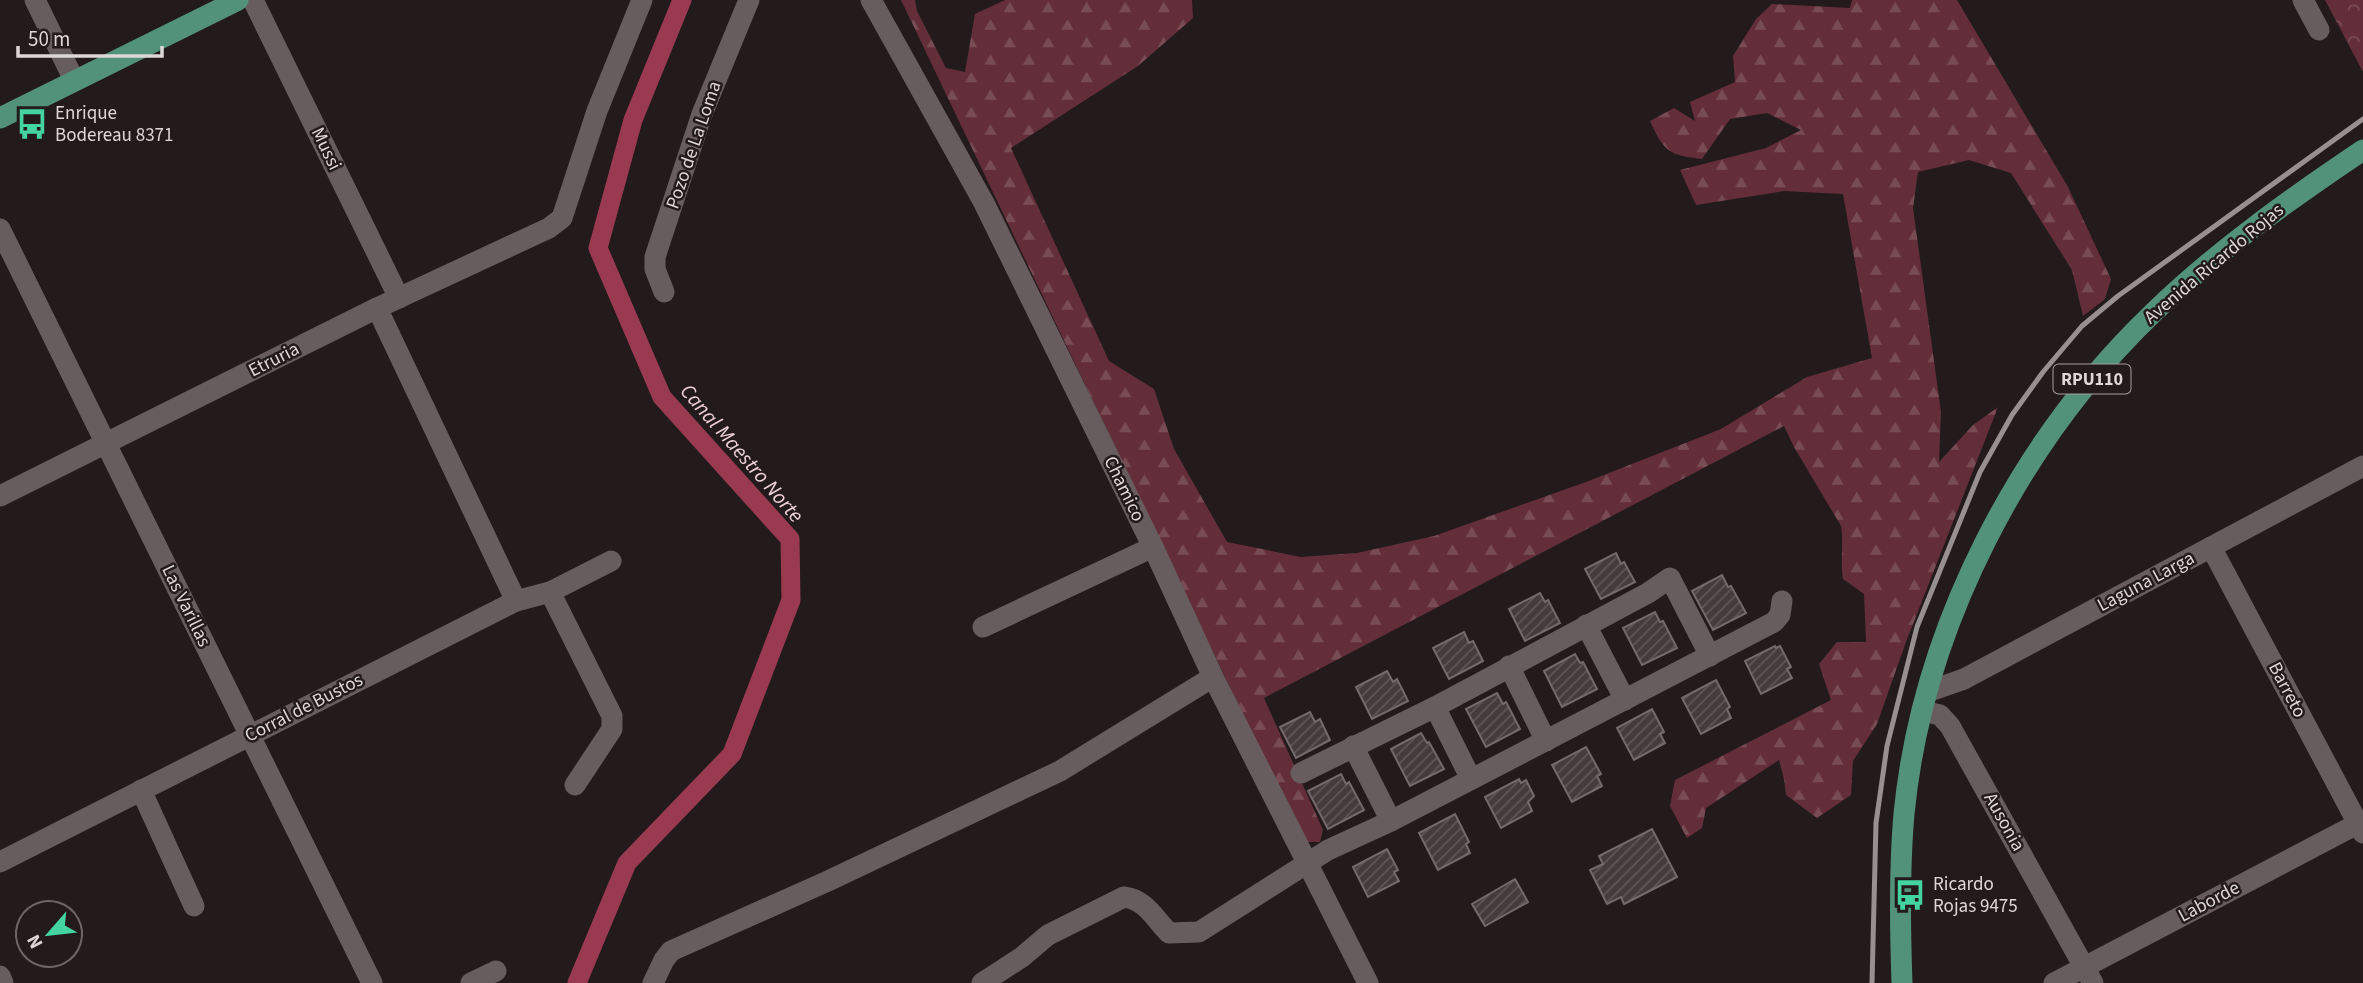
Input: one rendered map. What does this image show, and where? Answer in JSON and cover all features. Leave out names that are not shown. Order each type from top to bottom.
[{"type":"main road","points":[[0,118],[238,0]]},
{"type":"main road","name":"Avenida Ricardo Rojas","points":[[1902,983],[1900,887],[1904,812],[1925,702],[1958,605],[2002,510],[2048,436],[2088,383],[2130,336],[2179,288],[2274,213],[2363,150]]},
{"type":"street","points":[[35,0],[74,80]]},
{"type":"street","name":"Mussi","points":[[253,0],[399,298]]},
{"type":"street","name":"Etruria","points":[[0,496],[377,308],[549,228],[562,218],[597,111],[642,0]]},
{"type":"street","name":"Pozo de La Loma","points":[[664,292],[655,270],[655,257],[702,114],[749,0]]},
{"type":"street","name":"Chamico","points":[[871,0],[984,204],[1153,547],[1213,677],[1368,983]]},
{"type":"street","points":[[2303,0],[2319,30]]},
{"type":"street","name":"Las Varillas","points":[[0,229],[372,983]]},
{"type":"street","points":[[377,308],[516,601]]},
{"type":"street","name":"Laguna Larga","points":[[1925,702],[2363,466]]},
{"type":"street","points":[[983,627],[1153,547]]},
{"type":"street","name":"Barreto","points":[[2211,547],[2361,826]]},
{"type":"street","name":"Corral de Bustos","points":[[0,862],[516,601],[550,592],[611,562]]},
{"type":"street","points":[[1301,773],[1435,707],[1648,593],[1670,578],[1710,656]]},
{"type":"street","points":[[550,592],[612,716],[612,729],[575,785]]},
{"type":"street","points":[[982,983],[1022,957],[1048,935],[1124,897],[1135,898],[1144,905],[1169,933],[1199,932],[1307,862],[1774,622],[1780,615],[1782,601]]},
{"type":"street","points":[[1586,625],[1625,700]]},
{"type":"street","points":[[1509,666],[1546,741]]},
{"type":"street","points":[[653,983],[671,951],[828,881],[1060,771],[1213,677]]},
{"type":"street","name":"Ausonia","points":[[1925,702],[1950,726],[2089,975]]},
{"type":"street","points":[[1435,707],[1471,779]]},
{"type":"street","points":[[1353,746],[1391,821]]},
{"type":"street","points":[[141,790],[194,906]]},
{"type":"street","name":"Laborde","points":[[2054,983],[2089,975],[2361,826]]},
{"type":"street","points":[[471,983],[496,971]]},
{"type":"street","points":[[0,976],[3,983]]},
{"type":"green space","points":[[901,0],[915,0],[917,11],[946,68],[965,72],[975,14],[1005,0],[1192,0],[1193,18],[1138,66],[1011,148],[1109,361],[1154,389],[1174,449],[1227,542],[1301,557],[1357,553],[1434,536],[1586,482],[1721,429],[1807,377],[1872,358],[1843,194],[1784,191],[1696,205],[1680,170],[1766,148],[1801,130],[1767,113],[1730,119],[1702,159],[1682,156],[1669,150],[1659,139],[1650,121],[1674,108],[1695,121],[1690,102],[1735,82],[1733,56],[1756,19],[1772,4],[1850,8],[1852,0],[1957,0],[2068,187],[2111,279],[2105,299],[2083,316],[2072,270],[2011,173],[1969,160],[1918,172],[1913,208],[1941,412],[1939,462],[1973,425],[1998,407],[1906,642],[1877,724],[1853,761],[1851,795],[1817,818],[1786,795],[1779,760],[1706,808],[1702,828],[1687,838],[1670,806],[1675,780],[1831,700],[1819,664],[1837,642],[1866,642],[1864,594],[1843,579],[1841,526],[1784,426],[1264,698],[1323,830],[1320,842],[1304,842]]},
{"type":"green space","points":[[2325,0],[2363,0],[2363,72]]},
{"type":"building","points":[[1616,553],[1635,582],[1601,599],[1585,569]]},
{"type":"building","points":[[1722,575],[1746,613],[1713,630],[1692,591]]},
{"type":"building","points":[[1540,593],[1545,602],[1548,600],[1560,623],[1525,641],[1509,609]]},
{"type":"building","points":[[1655,612],[1660,622],[1663,621],[1677,648],[1642,665],[1623,628]]},
{"type":"building","points":[[1464,632],[1469,643],[1473,641],[1483,661],[1449,679],[1433,648]]},
{"type":"building","points":[[1780,646],[1791,667],[1787,669],[1792,678],[1761,694],[1745,661]]},
{"type":"building","points":[[1575,654],[1580,663],[1583,662],[1597,689],[1562,707],[1544,671]]},
{"type":"building","points":[[1387,671],[1393,682],[1397,679],[1408,701],[1372,719],[1356,687]]},
{"type":"building","points":[[1716,680],[1730,707],[1727,709],[1731,718],[1701,734],[1682,698]]},
{"type":"building","points":[[1497,693],[1503,704],[1506,702],[1520,729],[1486,747],[1466,709]]},
{"type":"building","points":[[1652,709],[1664,732],[1660,734],[1665,743],[1634,760],[1617,728]]},
{"type":"building","points":[[1310,712],[1315,722],[1320,719],[1330,740],[1296,758],[1280,727]]},
{"type":"building","points":[[1421,733],[1444,769],[1410,786],[1391,749]]},
{"type":"building","points":[[1586,747],[1601,774],[1597,776],[1602,786],[1572,802],[1552,765]]},
{"type":"building","points":[[1341,774],[1346,784],[1349,782],[1364,810],[1328,829],[1308,791]]},
{"type":"building","points":[[1519,779],[1521,783],[1526,780],[1534,796],[1528,802],[1532,811],[1501,828],[1485,797]]},
{"type":"building","points":[[1455,814],[1469,842],[1466,844],[1470,853],[1438,870],[1419,833]]},
{"type":"building","points":[[1652,829],[1677,877],[1624,904],[1621,897],[1607,904],[1590,870],[1603,864],[1599,856]]},
{"type":"building","points":[[1387,849],[1398,870],[1394,872],[1399,881],[1368,897],[1353,867]]},
{"type":"building","points":[[1515,879],[1528,902],[1485,926],[1472,904]]},
{"type":"waterway","name":"Canal Maestro Norte","points":[[577,983],[627,863],[732,754],[791,600],[790,539],[662,397],[598,248],[633,120],[682,0]]},
{"type":"railway","points":[[1872,983],[1876,823],[1887,746],[1917,627],[1980,472],[2012,415],[2043,372],[2082,326],[2118,296],[2363,119]]},
{"type":"place","name":"Enrique Bodereau 8371","points":[[32,124]]},
{"type":"place","name":"Ricardo Rojas 9475","points":[[1910,895]]}]
